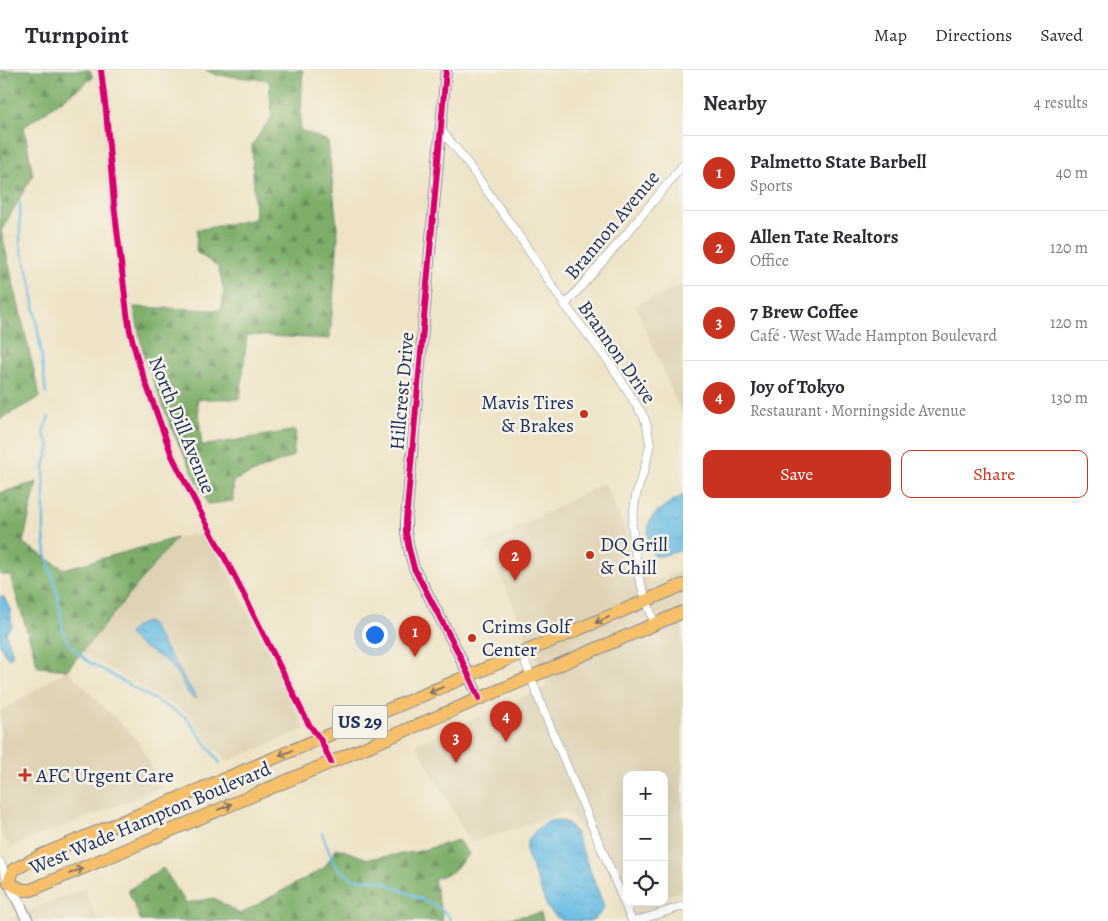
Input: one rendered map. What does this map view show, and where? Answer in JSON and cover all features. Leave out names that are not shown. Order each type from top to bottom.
[{"type":"main road","name":"West Wade Hampton Boulevard","points":[[683,585],[42,856],[13,870],[5,885],[23,890],[31,890],[683,612]]},
{"type":"street","name":"North Dill Avenue","points":[[101,70],[127,313],[138,361],[164,435],[181,474],[308,723],[320,739],[331,762]]},
{"type":"street","name":"Hillcrest Drive","points":[[446,70],[406,532],[414,568],[457,650],[479,698]]},
{"type":"street","name":"Brannon Drive","points":[[442,130],[512,226],[565,305],[610,363],[648,426],[649,452],[636,495],[632,525],[638,574],[655,625]]},
{"type":"street","name":"Brannon Avenue","points":[[565,305],[683,165]]},
{"type":"street","points":[[522,653],[541,705],[634,921],[683,906]]},
{"type":"street","points":[[0,862],[5,885],[28,921]]},
{"type":"shaded area","points":[[683,285],[683,416],[635,305]]},
{"type":"shaded area","points":[[604,483],[651,583],[683,569],[683,891],[668,895],[668,771],[623,771],[623,885],[567,811],[471,843],[416,744],[547,686],[487,543]]},
{"type":"shaded area","points":[[193,535],[207,536],[232,578],[305,729],[228,761],[209,743],[190,715],[81,652],[176,538]]},
{"type":"shaded area","points":[[67,670],[138,741],[162,788],[11,847],[0,833],[0,712]]},
{"type":"shaded area","points":[[84,888],[98,921],[4,921]]},
{"type":"green space","points":[[0,70],[90,70],[93,78],[24,127],[33,175],[1,231],[40,397],[0,419]]},
{"type":"green space","points":[[205,70],[303,70],[300,130],[328,141],[338,237],[330,339],[247,335],[240,399],[197,399],[202,446],[296,430],[293,456],[233,481],[233,501],[208,504],[173,432],[144,357],[134,307],[221,310],[224,291],[218,267],[196,252],[197,230],[255,219],[252,145],[272,116],[269,80],[216,75]]},
{"type":"green space","points":[[37,482],[23,543],[64,569],[176,538],[67,670],[38,667],[10,575],[0,575],[0,493]]},
{"type":"green space","points":[[458,840],[469,854],[452,872],[434,879],[443,921],[141,921],[128,890],[163,868],[186,903],[214,898],[240,914],[324,868],[337,848],[368,859],[416,852]]},
{"type":"green space","points":[[541,913],[543,921],[490,921]]},
{"type":"water","points":[[683,495],[683,550],[655,556],[650,550],[648,543],[650,521],[661,509]]},
{"type":"water","points":[[0,596],[4,597],[10,610],[12,626],[6,632],[13,655],[10,658],[6,656],[0,644]]},
{"type":"water","points":[[147,622],[151,625],[196,699],[189,694],[179,676],[167,662],[131,638],[129,633],[131,631]]},
{"type":"water","points":[[558,820],[568,823],[575,832],[604,906],[602,912],[589,921],[560,920],[548,909],[526,851],[527,842],[536,830],[546,822]]},
{"type":"waterway","points":[[20,203],[20,245],[31,284],[46,394]]},
{"type":"waterway","points":[[49,417],[43,432],[50,447],[44,466],[44,536],[46,554],[58,595],[63,630],[67,641],[89,662],[187,718],[220,763]]},
{"type":"waterway","points":[[322,833],[335,866],[353,879],[379,880],[434,905],[447,914],[451,921]]},
{"type":"cycle path","points":[[101,70],[127,313],[138,361],[172,456],[308,723],[320,739],[331,762]]},
{"type":"cycle path","points":[[446,70],[406,532],[414,568],[457,650],[479,698]]},
{"type":"place","name":"Mavis Tires & Brakes","points":[[584,414]]},
{"type":"place","name":"DQ Grill & Chill","points":[[590,555]]},
{"type":"place","name":"Allen Tate Realtors","points":[[515,581]]},
{"type":"place","name":"Crims Golf Center","points":[[472,638]]},
{"type":"place","name":"Palmetto State Barbell","points":[[415,657]]},
{"type":"place","name":"Joy of Tokyo","points":[[506,742]]},
{"type":"place","name":"7 Brew Coffee","points":[[456,763]]},
{"type":"place","name":"AFC Urgent Care","points":[[25,775]]}]
